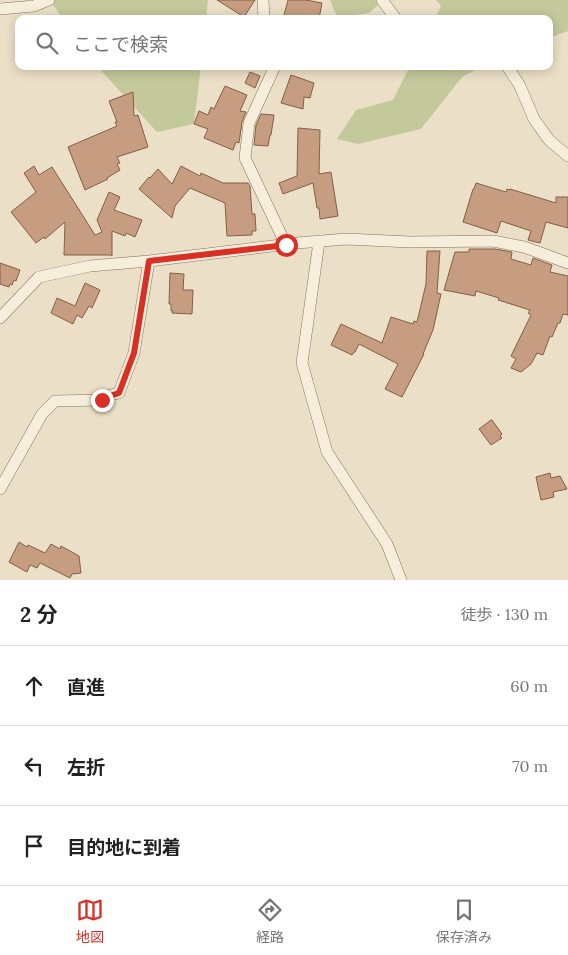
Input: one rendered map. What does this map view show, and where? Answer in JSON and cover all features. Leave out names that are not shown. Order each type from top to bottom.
[{"type":"street","points":[[0,10],[34,6],[48,0]]},
{"type":"street","points":[[263,0],[264,15]]},
{"type":"street","points":[[382,0],[393,15]]},
{"type":"street","points":[[274,70],[249,123],[246,158],[286,245]]},
{"type":"street","points":[[510,70],[520,86],[534,118],[544,133],[549,140],[568,156]]},
{"type":"street","points":[[0,318],[39,277],[90,266],[346,239],[410,242],[494,242],[524,247],[568,263]]},
{"type":"street","points":[[319,242],[302,364],[327,452],[387,544],[401,580]]},
{"type":"street","points":[[0,489],[42,414],[55,402],[102,400],[119,393],[134,353],[149,261]]},
{"type":"green space","points":[[50,0],[208,0],[206,15],[60,15]]},
{"type":"green space","points":[[330,0],[383,0],[369,13],[336,15]]},
{"type":"green space","points":[[436,0],[568,0],[568,31],[553,37],[553,15],[437,15],[441,6]]},
{"type":"green space","points":[[101,70],[201,70],[194,124],[157,132]]},
{"type":"green space","points":[[408,70],[475,70],[462,77],[421,129],[358,144],[337,139],[356,110],[393,100]]},
{"type":"building","points":[[217,0],[255,0],[245,15],[241,15]]},
{"type":"building","points":[[288,0],[306,0],[322,3],[320,15],[284,15]]},
{"type":"building","points":[[250,72],[260,76],[255,88],[245,83]]},
{"type":"building","points":[[291,75],[314,83],[310,98],[304,97],[303,109],[281,103]]},
{"type":"building","points":[[225,86],[247,95],[240,111],[246,112],[242,122],[239,143],[236,142],[233,150],[204,138],[208,129],[194,124],[199,111],[208,115],[211,107],[214,109]]},
{"type":"building","points":[[133,92],[134,116],[138,115],[148,147],[117,157],[120,163],[117,164],[120,170],[108,179],[85,190],[68,147],[117,126],[109,101]]},
{"type":"building","points":[[261,114],[274,115],[268,146],[254,145],[256,125]]},
{"type":"building","points":[[298,128],[320,130],[319,174],[331,172],[338,216],[320,219],[313,183],[283,194],[279,183],[297,176]]},
{"type":"building","points":[[34,166],[39,175],[52,167],[95,235],[102,232],[97,220],[109,192],[120,197],[114,210],[142,220],[135,237],[126,233],[125,236],[112,231],[112,256],[64,255],[65,222],[45,239],[44,237],[36,243],[11,212],[36,192],[24,173]]},
{"type":"building","points":[[181,166],[200,176],[201,173],[223,183],[248,183],[250,186],[252,214],[255,214],[256,231],[252,231],[252,235],[227,236],[225,203],[190,188],[175,206],[172,218],[139,189],[158,169],[172,184]]},
{"type":"building","points":[[476,183],[506,192],[507,189],[510,189],[556,203],[556,197],[568,197],[568,228],[546,222],[540,243],[528,240],[531,231],[501,221],[497,233],[463,222]]},
{"type":"building","points":[[469,249],[495,249],[512,252],[511,259],[531,265],[533,258],[552,265],[550,272],[568,276],[568,315],[563,314],[552,337],[550,336],[543,355],[537,353],[531,364],[521,372],[511,368],[516,359],[511,356],[531,315],[528,313],[530,310],[476,291],[475,296],[444,290],[455,252],[469,252]]},
{"type":"building","points":[[427,251],[440,251],[437,293],[441,294],[433,330],[424,354],[402,397],[385,389],[398,364],[359,344],[352,355],[331,345],[341,324],[382,343],[391,317],[413,324],[414,321],[417,322],[426,284]]},
{"type":"building","points":[[0,263],[20,270],[16,281],[14,280],[9,287],[0,284]]},
{"type":"building","points":[[170,273],[184,274],[183,290],[193,290],[192,314],[172,313],[171,304],[169,304]]},
{"type":"building","points":[[85,283],[100,290],[92,308],[89,306],[82,318],[77,315],[73,324],[51,313],[57,298],[75,306]]},
{"type":"building","points":[[491,420],[502,434],[500,436],[502,438],[491,445],[479,429]]},
{"type":"building","points":[[550,473],[551,478],[560,476],[567,489],[553,492],[554,497],[541,500],[536,477]]},
{"type":"building","points":[[19,542],[45,553],[51,544],[60,549],[61,546],[79,556],[81,573],[72,574],[70,578],[40,563],[37,568],[30,565],[27,572],[9,562]]},
{"type":"route","points":[[102,400],[119,393],[134,353],[149,261],[286,245]]}]
